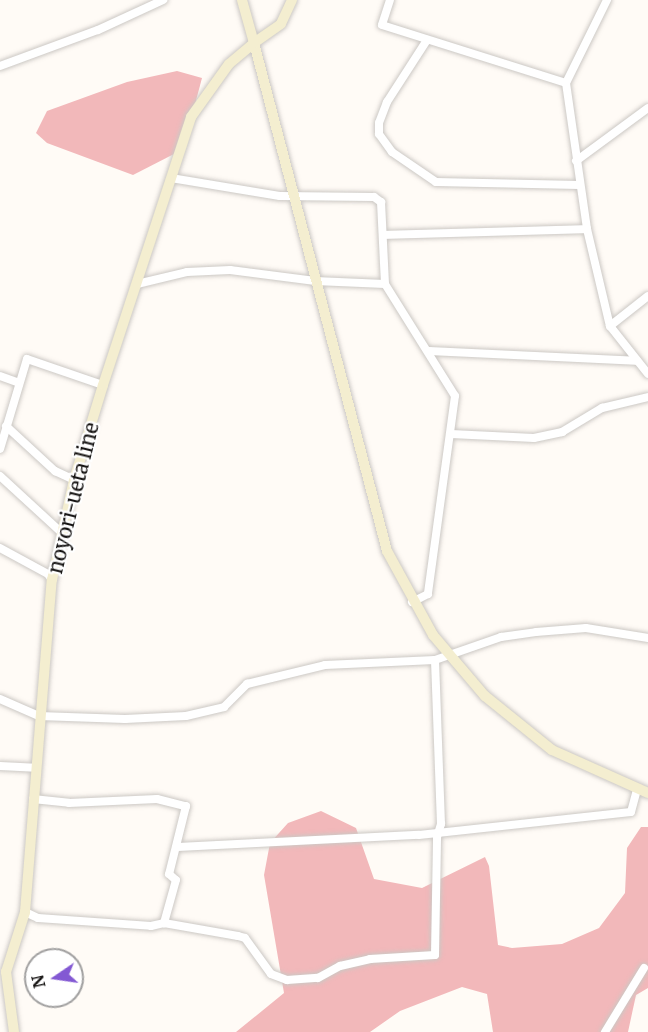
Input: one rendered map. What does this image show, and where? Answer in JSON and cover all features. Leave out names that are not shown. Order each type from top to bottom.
[{"type":"main road","points":[[242,0],[373,510],[387,551],[412,602],[448,656],[485,696],[531,735],[575,762],[642,791]]},
{"type":"main road","name":"noyori-ueta line","points":[[14,1032],[6,972],[25,912],[39,716],[52,580],[74,480],[102,385],[191,117],[229,64],[281,24],[292,0]]},
{"type":"street","points":[[0,66],[98,30],[163,0]]},
{"type":"street","points":[[390,0],[382,25],[566,83]]},
{"type":"street","points":[[607,0],[566,83],[579,185],[610,326],[648,374]]},
{"type":"street","points":[[427,40],[387,102],[379,123],[379,134],[392,152],[436,183],[579,185]]},
{"type":"street","points":[[576,160],[648,108]]},
{"type":"street","points":[[171,178],[293,197],[378,198],[381,231],[385,235],[385,284],[455,396],[428,594],[412,602]]},
{"type":"street","points":[[385,235],[587,229]]},
{"type":"street","points":[[137,284],[187,272],[230,270],[315,281],[385,284]]},
{"type":"street","points":[[610,326],[648,296]]},
{"type":"street","points":[[428,351],[637,361]]},
{"type":"street","points":[[0,449],[27,359],[102,385]]},
{"type":"street","points":[[0,376],[19,383]]},
{"type":"street","points":[[451,434],[534,438],[562,432],[602,408],[648,397]]},
{"type":"street","points":[[6,426],[55,471],[74,480]]},
{"type":"street","points":[[0,476],[62,533]]},
{"type":"street","points":[[0,548],[48,574],[52,580]]},
{"type":"street","points":[[0,699],[39,716],[125,719],[186,716],[224,707],[247,684],[326,665],[435,660],[501,638],[536,632],[586,628],[648,638]]},
{"type":"street","points":[[25,912],[38,918],[151,926],[164,923],[245,938],[271,974],[287,981],[318,978],[340,966],[370,959],[435,955],[438,832],[441,824],[435,660]]},
{"type":"street","points":[[0,766],[35,768]]},
{"type":"street","points":[[178,847],[438,832],[631,812],[642,791]]},
{"type":"street","points":[[33,799],[69,803],[157,799],[179,802],[188,811],[170,874],[176,880],[164,923]]},
{"type":"street","points":[[605,1032],[644,968]]},
{"type":"shaded area","points":[[177,71],[202,78],[194,108],[174,154],[133,175],[47,143],[36,133],[47,111],[127,82]]},
{"type":"shaded area","points":[[321,811],[356,828],[374,879],[422,888],[485,857],[489,866],[498,945],[512,948],[562,944],[599,928],[625,893],[627,848],[641,827],[648,827],[648,988],[636,995],[628,1032],[493,1032],[487,994],[462,987],[400,1011],[370,1032],[236,1032],[284,993],[264,875],[270,843],[288,823]]}]
